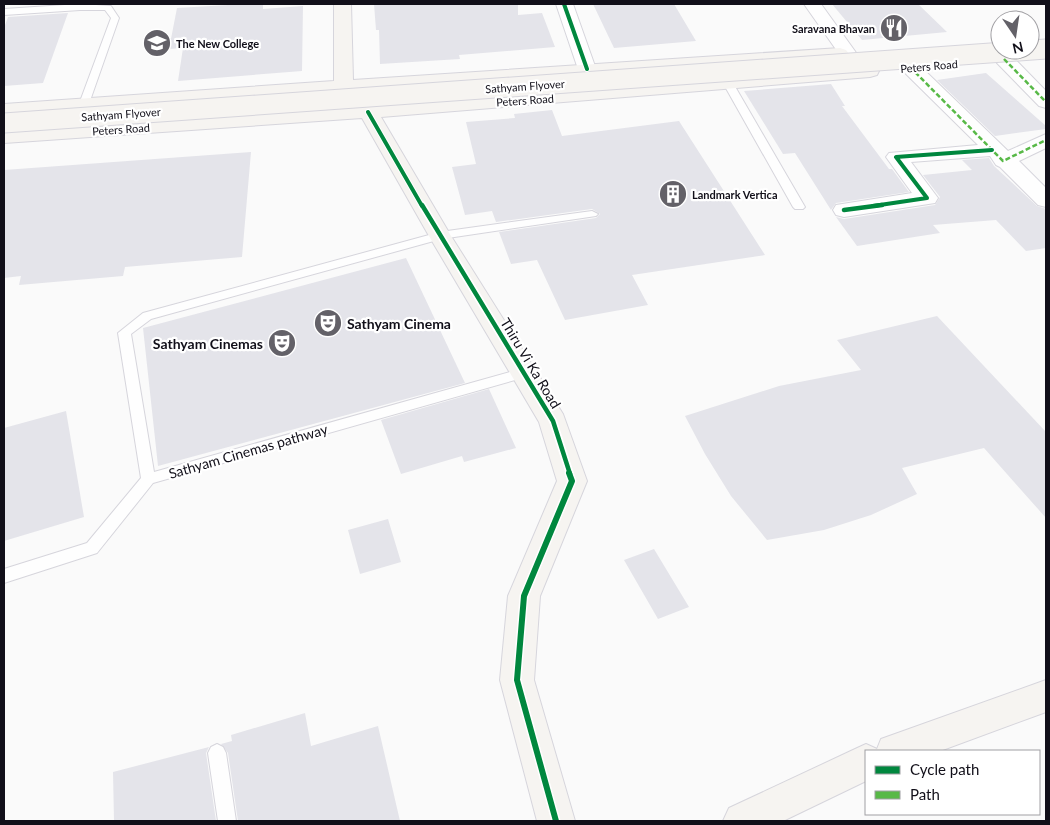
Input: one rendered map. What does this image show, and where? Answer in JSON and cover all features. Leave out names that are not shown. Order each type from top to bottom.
[{"type":"main road","points":[[342,4],[344,86]]},
{"type":"main road","name":"Sathyam Flyover","points":[[4,123],[1046,49]]},
{"type":"main road","name":"Peters Road","points":[[4,110],[587,69],[848,54],[990,52]]},
{"type":"main road","name":"Peters Road","points":[[4,137],[368,112],[728,83],[910,67],[990,54]]},
{"type":"main road","name":"Thiru Vi Ka Road","points":[[344,86],[368,112],[440,236],[553,421],[572,481],[524,596],[517,680],[556,821]]},
{"type":"main road","points":[[897,750],[1046,696]]},
{"type":"main road","points":[[742,821],[865,762]]},
{"type":"street","points":[[564,4],[587,69]]},
{"type":"street","points":[[812,4],[848,54]]},
{"type":"street","points":[[1009,60],[1046,102]]},
{"type":"street","points":[[910,67],[1046,200]]},
{"type":"street","points":[[844,210],[927,198],[896,157],[998,155],[1046,140]]},
{"type":"lane","points":[[4,12],[80,7],[108,8],[114,18],[75,132]]},
{"type":"lane","points":[[728,83],[799,207]]},
{"type":"lane","points":[[4,576],[92,548],[148,479],[124,333],[147,316],[440,236],[592,214]]},
{"type":"lane","name":"Sathyam Cinemas pathway","points":[[148,479],[524,373]]},
{"type":"lane","points":[[217,753],[227,821]]},
{"type":"building","points":[[263,4],[263,9],[303,6],[302,71],[178,81],[183,48],[169,49],[177,8]]},
{"type":"building","points":[[374,4],[518,4],[518,15],[542,13],[555,47],[459,55],[460,59],[380,64],[379,30],[376,30]]},
{"type":"building","points":[[593,4],[674,4],[696,41],[614,48]]},
{"type":"building","points":[[832,4],[918,4],[947,32],[862,40]]},
{"type":"building","points":[[68,13],[43,83],[4,86],[4,28],[8,17]]},
{"type":"building","points":[[986,73],[1046,126],[1046,129],[995,136],[937,80]]},
{"type":"building","points":[[831,84],[845,106],[842,106],[889,169],[892,169],[909,192],[836,203],[831,210],[795,153],[783,154],[744,91]]},
{"type":"building","points":[[552,110],[562,136],[679,121],[765,255],[632,275],[648,305],[565,320],[537,260],[511,264],[499,232],[596,218],[600,214],[592,209],[496,222],[492,211],[465,215],[452,167],[476,164],[466,122],[515,118],[514,114]]},
{"type":"building","points":[[251,152],[242,257],[125,267],[123,276],[19,285],[21,276],[4,278],[4,170]]},
{"type":"building","points":[[989,158],[994,166],[1037,206],[1046,209],[1046,248],[1026,251],[996,220],[933,225],[940,233],[857,246],[836,217],[844,219],[935,205],[940,197],[923,175],[972,170],[962,160]]},
{"type":"building","points":[[406,258],[465,383],[158,466],[143,328]]},
{"type":"building","points":[[937,316],[1046,432],[1046,518],[984,448],[902,468],[917,494],[871,515],[824,530],[767,540],[731,496],[705,454],[685,416],[779,386],[861,370],[837,340]]},
{"type":"building","points":[[489,389],[516,448],[464,462],[462,456],[401,474],[381,420]]},
{"type":"building","points":[[66,411],[84,517],[4,541],[4,428]]},
{"type":"building","points":[[388,519],[401,562],[360,574],[348,530]]},
{"type":"building","points":[[654,549],[689,607],[658,619],[624,560]]},
{"type":"building","points":[[305,713],[311,746],[378,726],[400,821],[238,821],[228,753],[221,744],[232,741],[231,735]]},
{"type":"building","points":[[209,747],[206,753],[216,821],[114,821],[113,772]]},
{"type":"marked path","points":[[1005,60],[1046,102]]},
{"type":"marked path","points":[[910,67],[1003,161],[1046,140]]},
{"type":"cycle path","points":[[564,4],[587,69]]},
{"type":"cycle path","points":[[368,112],[440,236],[553,421],[572,481],[524,596],[517,680],[556,821]]},
{"type":"cycle path","points":[[844,210],[927,198],[896,157],[992,150]]},
{"type":"place","name":"Saravana Bhavan","points":[[894,28]]},
{"type":"place","name":"The New College","points":[[157,43]]},
{"type":"place","name":"Landmark Vertica","points":[[673,194]]},
{"type":"place","name":"Sathyam Cinema","points":[[328,323]]},
{"type":"place","name":"Sathyam Cinemas","points":[[282,343]]}]
